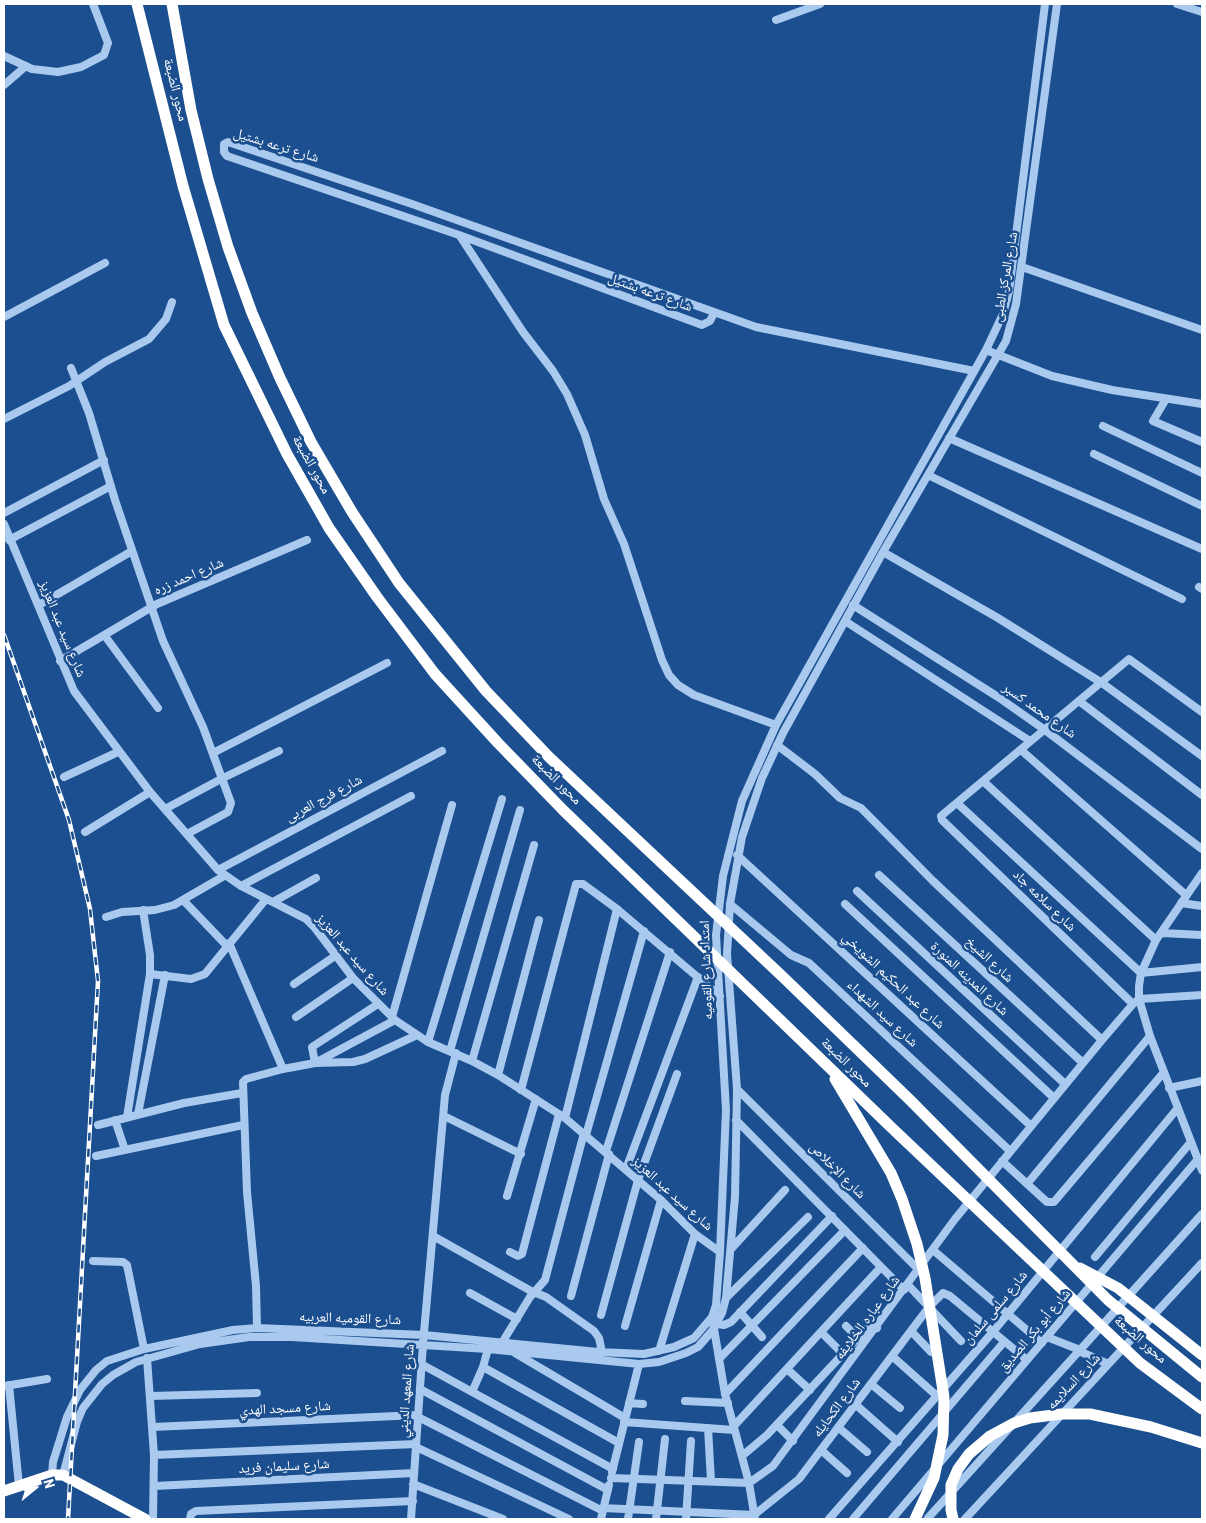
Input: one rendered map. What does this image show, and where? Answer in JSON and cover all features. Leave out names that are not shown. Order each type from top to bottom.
[{"type":"highway","name":"محور الضبعة","points":[[137,4],[183,186],[224,325],[287,454],[329,528],[377,597],[435,674],[530,777],[828,1067],[1140,1363],[1202,1409]]},
{"type":"highway","name":"محور الضبعة","points":[[172,4],[191,110],[208,179],[228,247],[252,313],[280,378],[311,442],[352,512],[399,583],[456,656],[517,724],[910,1100],[1074,1266],[1116,1306],[1202,1377]]},
{"type":"highway","points":[[828,1067],[891,1173],[910,1221],[925,1278],[940,1364],[944,1416],[943,1435],[934,1478],[915,1519]]},
{"type":"highway","points":[[1074,1266],[1097,1275],[1118,1288],[1202,1355]]},
{"type":"highway","points":[[953,1519],[950,1510],[951,1485],[958,1469],[969,1454],[990,1436],[1014,1423],[1030,1418],[1061,1414],[1090,1414],[1151,1427],[1202,1443]]},
{"type":"highway","points":[[4,1491],[58,1475],[145,1519]]},
{"type":"street","points":[[4,56],[41,71],[66,71],[81,67],[104,55],[108,43],[93,4]]},
{"type":"street","points":[[776,20],[820,4]]},
{"type":"street","name":"شارع المركز الطبى","points":[[855,581],[974,372],[1003,314],[1009,291],[1045,4]]},
{"type":"street","name":"شارع المركز الطبى","points":[[853,605],[948,438],[999,354],[1014,317],[1057,4]]},
{"type":"street","points":[[1177,4],[1202,12]]},
{"type":"street","points":[[1044,14],[1056,15]]},
{"type":"street","points":[[4,85],[26,66]]},
{"type":"street","name":"شارع ترعه بشتيل","points":[[714,313],[710,321],[702,325],[459,235],[227,156],[224,152],[224,144],[228,142],[412,204],[714,313],[781,334],[823,340],[974,372]]},
{"type":"street","points":[[459,235],[523,332],[553,370],[567,394],[585,436],[604,500],[624,544],[662,660],[669,675],[678,685],[694,695],[776,725]]},
{"type":"street","points":[[4,317],[106,263]]},
{"type":"street","points":[[1022,267],[1202,330]]},
{"type":"street","points":[[4,419],[77,381],[100,365],[150,339],[166,318],[172,302]]},
{"type":"street","points":[[986,350],[1052,376],[1112,390],[1202,404]]},
{"type":"street","points":[[71,368],[104,460],[132,551],[168,655],[213,752],[231,803],[231,809],[187,834]]},
{"type":"street","points":[[1166,399],[1153,419],[1202,442]]},
{"type":"street","points":[[1103,426],[1202,473]]},
{"type":"street","points":[[948,438],[1202,549]]},
{"type":"street","points":[[1094,454],[1202,506]]},
{"type":"street","points":[[4,513],[104,460]]},
{"type":"street","points":[[928,475],[1182,599]]},
{"type":"street","points":[[9,540],[111,486]]},
{"type":"street","name":"شارع سيد عبد العزيز","points":[[4,524],[9,540],[39,605],[60,661],[74,690],[118,752],[218,870],[224,876],[306,919],[353,978],[394,1018],[428,1042],[453,1052],[498,1075],[562,1116],[608,1153],[661,1200],[695,1234],[720,1252]]},
{"type":"street","name":"شارع احمد زره","points":[[60,661],[152,607],[307,540]]},
{"type":"street","points":[[39,605],[132,551]]},
{"type":"street","points":[[883,552],[998,618],[1102,683],[1202,756]]},
{"type":"street","name":"امتداد شارع القوميه","points":[[755,1517],[749,1482],[726,1394],[714,1323],[720,1252],[726,1110],[716,935],[723,876],[742,801],[776,725],[855,581]]},
{"type":"street","name":"امتداد شارع القوميه","points":[[714,1323],[726,1298],[736,1161],[737,1089],[729,1005],[727,954],[730,904],[737,855],[754,798],[777,745],[853,605]]},
{"type":"street","name":"شارع محمد كسبر","points":[[853,605],[998,697],[1045,730],[1202,849]]},
{"type":"street","points":[[845,621],[1030,741]]},
{"type":"street","points":[[105,636],[158,708]]},
{"type":"street","points":[[1202,712],[1130,659],[957,803],[1141,973],[1202,967]]},
{"type":"street","points":[[213,752],[387,663]]},
{"type":"street","points":[[1079,702],[1202,795]]},
{"type":"street","points":[[777,745],[815,774],[840,798],[861,808],[933,881],[1102,1040]]},
{"type":"street","name":"شارع فرج العربى","points":[[218,870],[442,750]]},
{"type":"street","points":[[1021,750],[1186,895]]},
{"type":"street","points":[[165,809],[279,751]]},
{"type":"street","points":[[64,777],[118,752]]},
{"type":"street","points":[[983,780],[1156,940]]},
{"type":"street","points":[[85,832],[150,792]]},
{"type":"street","points":[[242,886],[411,796]]},
{"type":"street","points":[[428,1042],[502,799]]},
{"type":"street","name":"شارع سلامه جاد","points":[[957,803],[942,815],[942,820],[1136,1002]]},
{"type":"street","points":[[315,1063],[394,1018],[452,805]]},
{"type":"street","name":"شارع المعهد الديني","points":[[412,1519],[421,1364],[449,1076],[453,1052],[520,810]]},
{"type":"street","points":[[472,1061],[534,845]]},
{"type":"street","name":"شارع عبد الحكيم الشويخي","points":[[737,855],[1031,1126]]},
{"type":"street","points":[[1202,873],[1199,882],[1186,895],[1156,940],[1141,973],[1136,1002],[1202,1170]]},
{"type":"street","name":"شارع الشيخ","points":[[879,875],[1083,1063]]},
{"type":"street","points":[[106,917],[165,908],[183,900],[224,876]]},
{"type":"street","points":[[150,974],[197,978],[205,974],[228,944],[270,900],[316,878]]},
{"type":"street","points":[[521,1090],[574,886],[579,882],[617,909],[670,952],[729,1005]]},
{"type":"street","name":"شارع المدينه المنورة","points":[[857,891],[1065,1084]]},
{"type":"street","points":[[183,900],[228,944],[283,1069]]},
{"type":"street","points":[[1181,903],[1202,906]]},
{"type":"street","name":"شارع سيد الشهداء","points":[[730,904],[791,955],[809,963],[1010,1151]]},
{"type":"street","points":[[845,904],[1054,1098]]},
{"type":"street","points":[[510,1252],[518,1256],[522,1254],[562,1116],[617,909]]},
{"type":"street","points":[[127,1117],[150,974],[150,955],[143,910]]},
{"type":"street","points":[[498,1075],[539,920]]},
{"type":"street","points":[[498,1350],[534,1293],[545,1280],[644,931]]},
{"type":"street","points":[[1162,933],[1202,934]]},
{"type":"street","points":[[571,1296],[608,1153],[670,952]]},
{"type":"street","points":[[294,984],[335,956]]},
{"type":"street","points":[[138,1114],[166,976]]},
{"type":"street","points":[[626,1169],[698,977]]},
{"type":"street","points":[[296,1016],[353,978]]},
{"type":"street","points":[[1136,1002],[1202,995]]},
{"type":"street","name":"شارع عباره الخلايفه","points":[[749,1482],[773,1466],[933,1250],[1010,1151],[1136,1002]]},
{"type":"street","points":[[315,1063],[312,1047],[378,1004]]},
{"type":"street","points":[[257,1328],[243,1125],[243,1082],[246,1079],[283,1069],[315,1063],[353,1062],[365,1059],[417,1035]]},
{"type":"street","points":[[1027,1184],[1150,1036]]},
{"type":"street","points":[[1002,1162],[1047,1202],[1054,1202],[1164,1072]]},
{"type":"street","points":[[601,1315],[638,1180],[678,1074]]},
{"type":"street","points":[[1170,1088],[1202,1081]]},
{"type":"street","name":"شارع الإخلاص","points":[[737,1089],[919,1270]]},
{"type":"street","points":[[98,1125],[138,1114],[242,1092]]},
{"type":"street","points":[[507,1196],[536,1099]]},
{"type":"street","name":"شارع سلمى سلمان","points":[[829,1519],[992,1333],[1178,1109]]},
{"type":"street","points":[[444,1116],[521,1154]]},
{"type":"street","points":[[115,1120],[125,1150]]},
{"type":"street","points":[[736,1120],[882,1267],[929,1308],[961,1340]]},
{"type":"street","points":[[96,1156],[243,1125]]},
{"type":"street","points":[[1095,1256],[1190,1143]]},
{"type":"street","name":"شارع أبو بكر الصديق","points":[[892,1519],[1198,1159]]},
{"type":"street","points":[[731,1249],[785,1190]]},
{"type":"street","points":[[625,1326],[661,1200]]},
{"type":"street","points":[[928,1518],[1202,1214]]},
{"type":"street","points":[[714,1323],[726,1325],[832,1216]]},
{"type":"street","points":[[726,1298],[808,1217]]},
{"type":"street","points":[[719,1359],[845,1230]]},
{"type":"street","points":[[660,1351],[695,1234]]},
{"type":"street","points":[[433,1236],[534,1293],[546,1297],[594,1332],[599,1338],[602,1352]]},
{"type":"street","points":[[726,1394],[863,1248]]},
{"type":"street","points":[[933,1250],[1008,1314],[1044,1340],[1078,1351],[1108,1364]]},
{"type":"street","points":[[92,1260],[124,1262],[129,1269],[144,1348]]},
{"type":"street","name":"شارع السلايمه","points":[[965,1519],[1202,1263]]},
{"type":"street","points":[[512,1351],[625,1420],[734,1429],[882,1267]]},
{"type":"street","points":[[470,1293],[517,1319]]},
{"type":"street","name":"شارع الكحايله","points":[[755,1517],[792,1485],[941,1294],[946,1293],[992,1333]]},
{"type":"street","points":[[740,1312],[762,1337]]},
{"type":"street","name":"شارع القوميه العربيه","points":[[58,1475],[53,1462],[67,1417],[84,1385],[96,1370],[107,1361],[144,1348],[233,1330],[257,1328],[424,1335],[602,1352],[644,1354],[660,1351],[694,1338],[714,1323]]},
{"type":"street","name":"شارع القوميه العربيه","points":[[58,1475],[77,1422],[92,1396],[113,1374],[146,1358],[214,1342],[249,1337],[292,1337],[488,1349],[638,1364],[659,1362],[698,1347],[714,1323]]},
{"type":"street","points":[[742,1456],[777,1425],[871,1325],[877,1328]]},
{"type":"street","points":[[846,1326],[858,1338]]},
{"type":"street","points":[[821,1332],[843,1354]]},
{"type":"street","points":[[911,1332],[931,1352]]},
{"type":"street","points":[[992,1333],[1027,1360]]},
{"type":"street","points":[[852,1519],[1004,1342]]},
{"type":"street","points":[[472,1392],[483,1367],[488,1349]]},
{"type":"street","points":[[892,1356],[938,1396]]},
{"type":"street","points":[[146,1358],[153,1427],[155,1486],[153,1519]]},
{"type":"street","points":[[421,1364],[613,1468]]},
{"type":"street","points":[[602,1513],[638,1364]]},
{"type":"street","points":[[483,1367],[619,1443]]},
{"type":"street","points":[[787,1369],[810,1390]]},
{"type":"street","points":[[19,1486],[6,1386],[47,1379]]},
{"type":"street","points":[[871,1384],[900,1408]]},
{"type":"street","points":[[420,1389],[608,1490]]},
{"type":"street","points":[[151,1396],[257,1393]]},
{"type":"street","points":[[685,1401],[728,1403]]},
{"type":"street","points":[[629,1403],[643,1404]]},
{"type":"street","points":[[856,1404],[898,1442]]},
{"type":"street","points":[[418,1416],[602,1513],[629,1510],[657,1511],[686,1516],[755,1517]]},
{"type":"street","name":"شارع مسجد الهدي","points":[[153,1427],[418,1416]]},
{"type":"street","points":[[777,1425],[793,1441]]},
{"type":"street","points":[[838,1427],[867,1452]]},
{"type":"street","points":[[708,1428],[711,1481]]},
{"type":"street","points":[[656,1519],[665,1439]]},
{"type":"street","points":[[686,1516],[691,1441]]},
{"type":"street","points":[[628,1519],[639,1442]]},
{"type":"street","points":[[154,1455],[416,1445],[569,1519]]},
{"type":"street","points":[[821,1450],[847,1473]]},
{"type":"street","name":"شارع سليمان فريد","points":[[155,1486],[414,1472]]},
{"type":"street","points":[[610,1478],[749,1482]]},
{"type":"street","points":[[413,1484],[503,1519]]},
{"type":"street","points":[[190,1519],[191,1514],[196,1511],[413,1501]]},
{"type":"railway","points":[[4,635],[69,820],[90,909],[98,981],[68,1519]]}]
